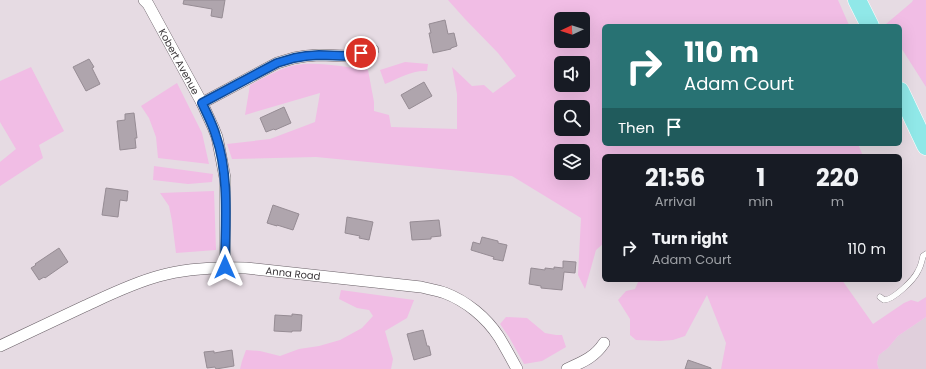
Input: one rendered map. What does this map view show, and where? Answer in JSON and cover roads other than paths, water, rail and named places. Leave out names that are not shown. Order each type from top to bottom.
[{"type":"main road","points":[[857,0],[869,24]]},
{"type":"main road","points":[[902,94],[926,146]]},
{"type":"street","name":"Kobert Avenue","points":[[144,0],[148,4],[202,103],[217,137],[224,170],[225,267]]},
{"type":"street","points":[[202,103],[285,60],[319,55],[348,56],[373,50]]},
{"type":"street","name":"Anna Road","points":[[0,346],[112,293],[144,280],[183,271],[225,267],[421,287],[445,293],[468,305],[486,320],[499,337],[517,369]]},
{"type":"street","points":[[567,369],[583,362],[596,353],[604,343]]},
{"type":"lane","points":[[880,297],[884,300],[889,299],[910,282],[918,272],[923,256],[926,254]]}]
